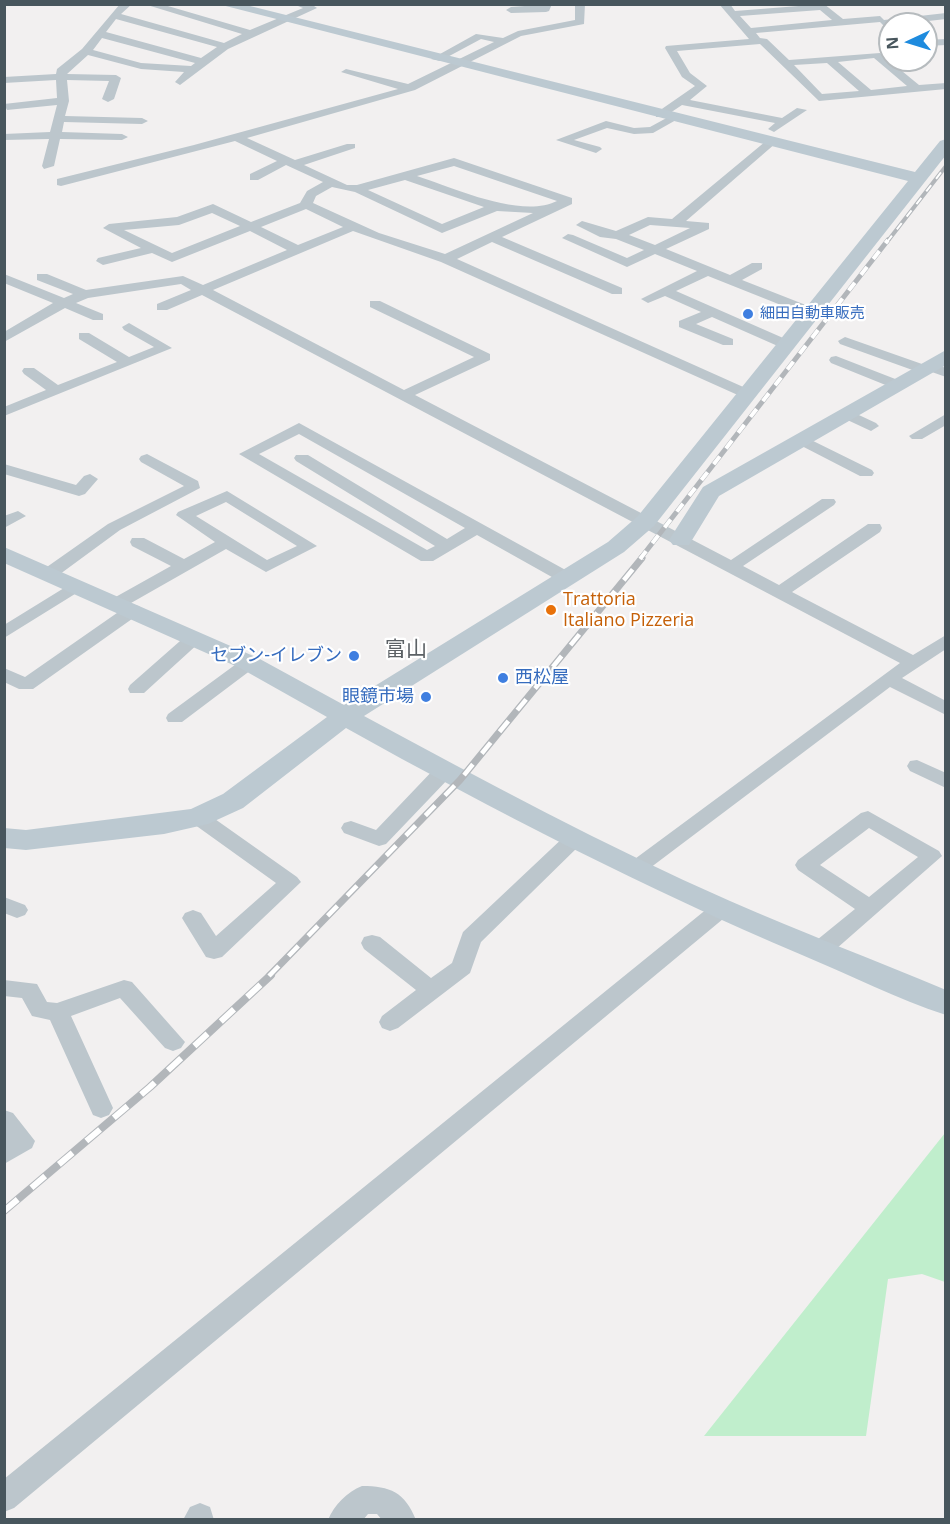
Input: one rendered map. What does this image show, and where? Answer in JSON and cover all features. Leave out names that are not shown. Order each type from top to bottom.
[{"type":"street","points":[[48,166],[60,119],[63,101],[61,77],[65,67],[87,51],[114,15],[127,4]]},
{"type":"street","points":[[149,4],[253,34]]},
{"type":"street","points":[[170,10],[185,4]]},
{"type":"street","points":[[224,4],[918,178]]},
{"type":"street","points":[[180,82],[196,65],[224,46],[312,8],[298,4]]},
{"type":"street","points":[[511,10],[546,9],[547,4]]},
{"type":"street","points":[[61,182],[411,88],[518,34],[580,22],[580,4]]},
{"type":"street","points":[[724,4],[757,41]]},
{"type":"street","points":[[733,14],[822,7],[841,23]]},
{"type":"street","points":[[114,15],[224,46]]},
{"type":"street","points":[[748,31],[878,21]]},
{"type":"street","points":[[100,34],[196,65]]},
{"type":"street","points":[[436,59],[480,36],[504,41]]},
{"type":"street","points":[[596,149],[562,140],[606,124],[634,131],[653,130],[680,100],[702,86],[686,75],[670,48],[763,41],[819,98],[945,86]]},
{"type":"street","points":[[87,51],[141,66],[196,65]]},
{"type":"street","points":[[786,63],[876,56],[917,89]]},
{"type":"street","points":[[830,60],[868,93]]},
{"type":"street","points":[[346,72],[411,88]]},
{"type":"street","points":[[4,80],[61,77],[116,78],[108,99]]},
{"type":"street","points":[[692,92],[731,100]]},
{"type":"street","points":[[680,100],[785,122]]},
{"type":"street","points":[[7,107],[63,101]]},
{"type":"street","points":[[674,224],[801,110]]},
{"type":"street","points":[[60,119],[142,121]]},
{"type":"street","points":[[4,137],[57,135],[122,137]]},
{"type":"street","points":[[236,136],[345,188],[357,189],[454,162],[568,201],[554,210],[446,259]]},
{"type":"street","points":[[4,838],[38,839],[164,824],[198,817],[233,801],[345,716],[616,547],[646,521],[745,393],[945,144]]},
{"type":"street","points":[[254,177],[290,162],[351,146]]},
{"type":"street","points":[[406,176],[495,207],[554,210]]},
{"type":"street","points":[[306,205],[313,192],[332,182]]},
{"type":"street","points":[[357,189],[442,229]]},
{"type":"street","points":[[298,250],[252,226],[213,208],[179,221],[103,228],[172,258],[252,226],[306,205],[353,227],[446,259],[745,393]]},
{"type":"street","points":[[406,245],[495,207]]},
{"type":"street","points":[[568,238],[627,263],[705,226],[648,221],[618,235]]},
{"type":"street","points":[[582,225],[605,234],[618,235],[811,312]]},
{"type":"street","points":[[162,307],[353,227]]},
{"type":"street","points":[[493,238],[617,291]]},
{"type":"street","points":[[103,261],[153,249]]},
{"type":"street","points":[[731,280],[757,266]]},
{"type":"street","points":[[221,267],[236,275]]},
{"type":"street","points":[[648,299],[708,271]]},
{"type":"street","points":[[566,285],[583,276]]},
{"type":"street","points":[[42,277],[85,294]]},
{"type":"street","points":[[4,278],[98,317]]},
{"type":"street","points":[[9,331],[85,294],[183,280],[406,394],[913,662]]},
{"type":"street","points":[[107,291],[130,303]]},
{"type":"street","points":[[665,291],[785,344]]},
{"type":"street","points":[[375,304],[485,357],[406,394]]},
{"type":"street","points":[[712,312],[684,324],[728,342]]},
{"type":"street","points":[[4,412],[165,348],[129,327]]},
{"type":"street","points":[[84,336],[128,363]]},
{"type":"street","points":[[845,341],[936,366]]},
{"type":"street","points":[[836,360],[898,385]]},
{"type":"street","points":[[681,540],[711,492],[846,414],[936,366]]},
{"type":"street","points":[[29,371],[57,391]]},
{"type":"street","points":[[846,414],[872,426]]},
{"type":"street","points":[[917,436],[945,418]]},
{"type":"street","points":[[477,528],[427,558],[247,454],[299,428],[565,577]]},
{"type":"street","points":[[801,440],[866,473]]},
{"type":"street","points":[[302,458],[447,546]]},
{"type":"street","points":[[50,573],[114,527],[192,488],[192,484],[147,459]]},
{"type":"street","points":[[4,469],[79,491],[90,479]]},
{"type":"street","points":[[227,496],[309,546],[266,567],[227,542],[184,515],[227,496]]},
{"type":"street","points":[[731,567],[828,502]]},
{"type":"street","points":[[781,592],[874,528]]},
{"type":"street","points":[[138,542],[182,565]]},
{"type":"street","points":[[4,674],[26,685],[182,565],[227,542]]},
{"type":"street","points":[[4,554],[249,663],[444,771],[635,869],[721,909],[945,1003]]},
{"type":"street","points":[[4,633],[76,585]]},
{"type":"street","points":[[137,689],[194,638]]},
{"type":"street","points":[[635,869],[889,679],[945,640]]},
{"type":"street","points":[[175,718],[249,663]]},
{"type":"street","points":[[889,679],[945,709]]},
{"type":"street","points":[[917,766],[945,782]]},
{"type":"street","points":[[351,828],[379,839],[444,771]]},
{"type":"street","points":[[192,918],[214,951],[290,882],[198,817]]},
{"type":"street","points":[[820,950],[870,908],[939,860],[868,818],[805,865],[870,908]]},
{"type":"street","points":[[390,1022],[462,967],[471,938],[574,839]]},
{"type":"street","points":[[4,1498],[721,909]]},
{"type":"street","points":[[372,943],[432,990]]},
{"type":"street","points":[[4,988],[29,990],[40,1010],[58,1012],[124,988],[173,1042]]},
{"type":"street","points":[[58,1012],[101,1108]]},
{"type":"street","points":[[4,1120],[23,1141],[4,1154]]},
{"type":"street","points":[[342,1520],[362,1500],[384,1500],[402,1520]]},
{"type":"green space","points":[[945,1133],[945,1282],[922,1274],[888,1279],[866,1436],[704,1436]]},
{"type":"railway","points":[[887,242],[946,166]]},
{"type":"railway","points":[[640,559],[888,240]]},
{"type":"railway","points":[[269,976],[460,780],[642,558]]},
{"type":"railway","points":[[4,1211],[150,1087],[271,975]]},
{"type":"place","name":"細田自動車販売","points":[[748,314]]},
{"type":"place","name":"Trattoria Italiano Pizzeria","points":[[551,610]]},
{"type":"place","name":"セブン-イレブン","points":[[354,656]]},
{"type":"place","name":"西松屋","points":[[503,678]]},
{"type":"place","name":"眼鏡市場","points":[[426,697]]},
{"type":"district","name":"富山","points":[[406,650]]}]
